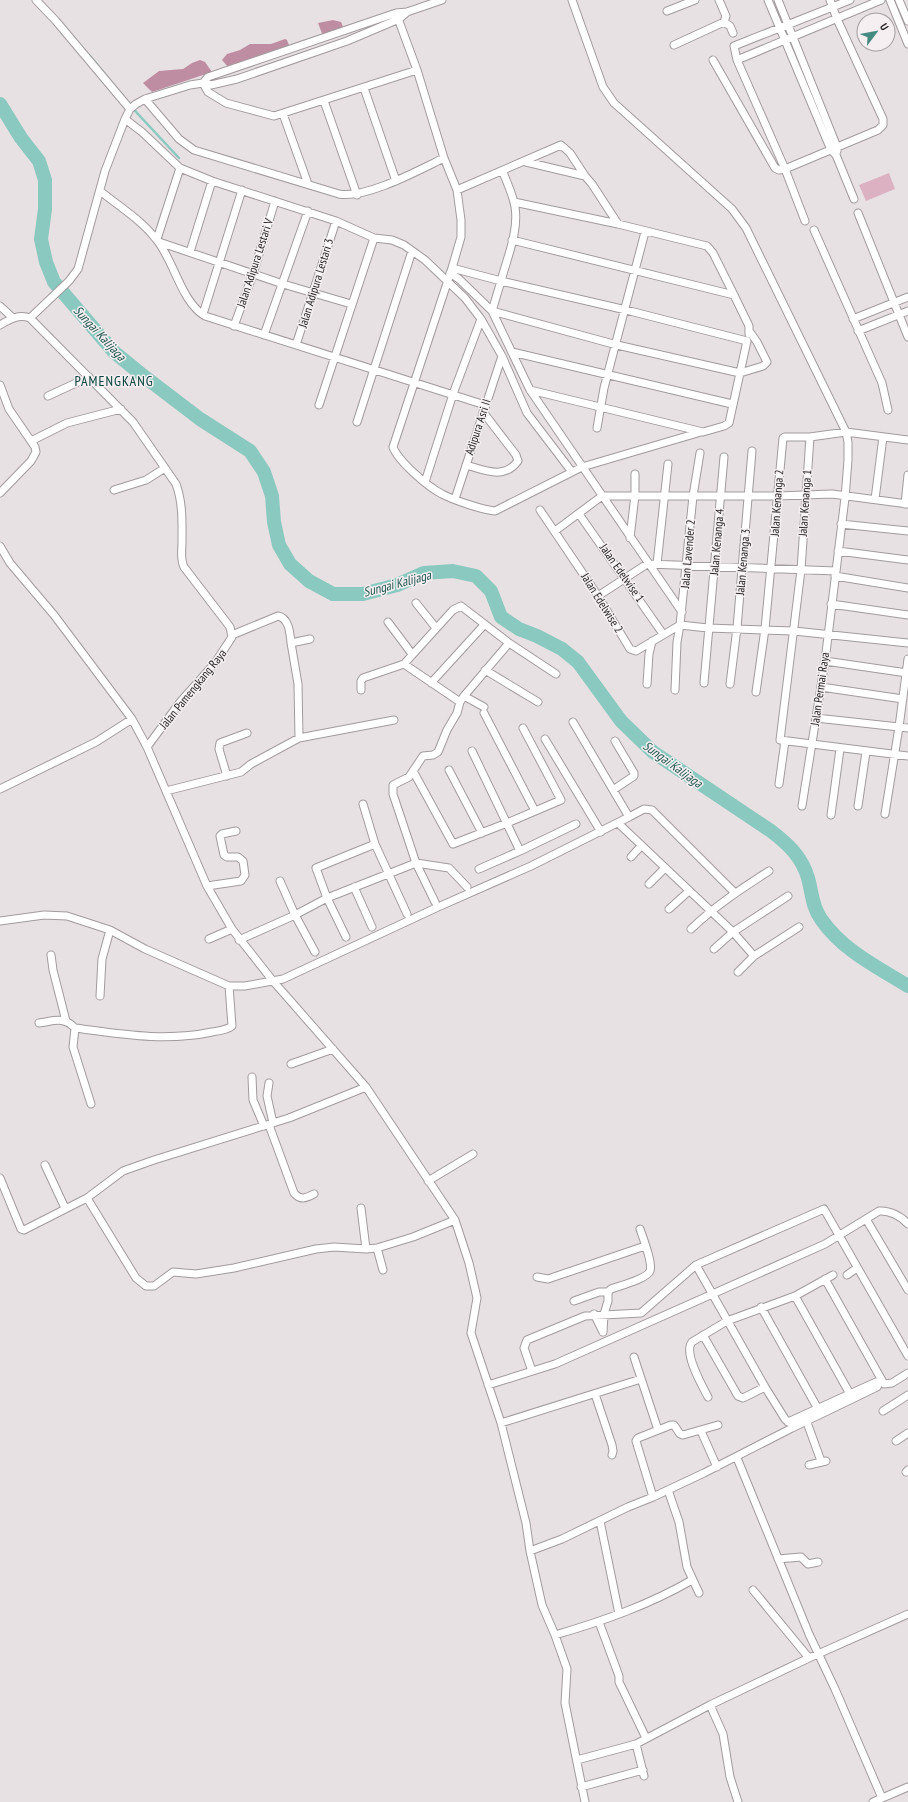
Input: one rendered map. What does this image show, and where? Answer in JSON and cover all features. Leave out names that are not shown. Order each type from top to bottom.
[{"type":"street","points":[[36,0],[133,106]]},
{"type":"street","points":[[0,325],[21,315],[30,318],[69,281],[78,269],[105,170],[125,119],[133,106],[145,99],[190,85],[203,83],[211,85],[237,79],[346,41],[407,12],[442,0]]},
{"type":"street","points":[[572,0],[603,87],[611,98],[732,209],[746,228],[846,432]]},
{"type":"street","points":[[667,11],[695,0]]},
{"type":"street","points":[[674,45],[724,22],[726,16],[719,0]]},
{"type":"street","points":[[768,0],[779,28],[835,151]]},
{"type":"street","points":[[778,0],[794,37],[854,199]]},
{"type":"street","points":[[713,60],[775,168],[779,170],[835,151],[878,130],[883,125],[883,119],[830,0]]},
{"type":"street","points":[[805,221],[785,169],[737,60],[734,49],[735,45],[850,0]]},
{"type":"street","points":[[737,60],[881,0]]},
{"type":"street","points":[[890,0],[908,44]]},
{"type":"street","points":[[899,0],[908,21]]},
{"type":"street","points":[[398,16],[417,70],[444,158],[457,190],[461,220],[460,237],[451,271],[413,381],[393,448],[398,456],[425,482],[441,494],[492,511],[498,511],[582,467],[727,425],[729,423],[732,404],[750,332]]},
{"type":"street","points":[[203,83],[208,77],[398,16]]},
{"type":"street","points":[[724,22],[730,26],[733,33]]},
{"type":"street","points":[[203,83],[208,92],[226,103],[274,116],[417,70]]},
{"type":"street","points":[[364,88],[396,181]]},
{"type":"street","points":[[145,99],[179,139],[194,150],[339,194],[356,195],[396,181],[444,158]]},
{"type":"street","points":[[324,101],[356,195]]},
{"type":"street","points":[[745,114],[758,109]]},
{"type":"street","points":[[282,114],[308,184]]},
{"type":"street","points":[[125,119],[142,132],[180,168],[212,181],[336,220],[374,238],[392,240],[404,245],[412,251],[465,298],[481,319],[502,356],[527,413],[572,472]]},
{"type":"street","points":[[457,190],[526,162],[561,145],[570,153],[618,224]]},
{"type":"street","points":[[526,162],[585,176]]},
{"type":"street","points":[[158,241],[180,168]]},
{"type":"street","points":[[492,311],[512,240],[516,219],[514,202],[502,172]]},
{"type":"street","points":[[190,252],[212,181]]},
{"type":"street","points":[[202,314],[242,190]]},
{"type":"street","points":[[100,191],[131,215],[158,241],[189,299],[202,314],[234,326],[453,394],[484,409],[518,460],[511,468],[495,474],[466,465]]},
{"type":"street","name":"Jalan Adipura Lestari V","points":[[234,326],[253,274],[275,201]]},
{"type":"street","points":[[492,311],[617,345],[740,373],[763,366],[767,362],[758,342],[750,332],[746,318],[710,248],[705,245],[645,232],[618,224],[514,202]]},
{"type":"street","points":[[264,335],[308,211]]},
{"type":"street","points":[[858,213],[908,337]]},
{"type":"street","name":"Jalan Adipura Lestari 3","points":[[296,345],[314,293],[336,220]]},
{"type":"street","points":[[814,230],[882,383],[888,410]]},
{"type":"street","points":[[597,428],[600,407],[645,232]]},
{"type":"street","points":[[319,405],[351,304],[374,238]]},
{"type":"street","points":[[512,240],[734,295]]},
{"type":"street","points":[[158,241],[283,284],[351,304]]},
{"type":"street","points":[[357,422],[412,251]]},
{"type":"street","points":[[451,271],[626,310],[748,341]]},
{"type":"street","points":[[451,271],[492,311],[530,390],[647,564],[682,612]]},
{"type":"street","points":[[853,319],[908,298]]},
{"type":"street","points":[[0,306],[13,318]]},
{"type":"street","points":[[858,330],[908,311]]},
{"type":"street","name":"Jalan Pamengkang Raya","points":[[30,318],[137,427],[176,484],[182,504],[182,563],[229,624],[232,635],[230,642],[215,663],[181,701],[147,747]]},
{"type":"street","points":[[425,482],[453,394],[481,319]]},
{"type":"street","points":[[512,352],[732,404]]},
{"type":"street","name":"Adipura Asri II","points":[[455,499],[502,356]]},
{"type":"street","points":[[48,396],[89,377]]},
{"type":"street","points":[[0,385],[8,407],[36,449],[34,457],[0,493]]},
{"type":"street","points":[[530,390],[703,432]]},
{"type":"street","points":[[31,441],[67,423],[121,409]]},
{"type":"street","points":[[810,436],[846,432],[908,440]]},
{"type":"street","name":"Jalan Permai Raya","points":[[802,806],[825,660],[846,495],[848,460],[846,432]]},
{"type":"street","name":"Jalan Kenanga 2","points":[[756,692],[765,629],[784,437],[810,436]]},
{"type":"street","name":"Jalan Kenanga 1","points":[[785,741],[780,740],[781,727],[801,570],[810,436]]},
{"type":"street","points":[[875,499],[883,437]]},
{"type":"street","name":"Jalan Kenanga 3","points":[[730,684],[737,628],[752,451]]},
{"type":"street","name":"Jalan Lavender 2","points":[[675,690],[677,642],[682,612],[693,496],[700,453]]},
{"type":"street","name":"Jalan Kenanga 4","points":[[704,684],[724,457]]},
{"type":"street","points":[[657,564],[668,464]]},
{"type":"street","points":[[114,490],[146,480],[165,468]]},
{"type":"street","points":[[630,538],[635,495],[634,474]]},
{"type":"street","points":[[555,532],[602,496],[846,495],[907,504],[908,475]]},
{"type":"street","name":"Jalan Edelwise 2","points":[[540,510],[598,596],[630,649],[636,651],[680,625]]},
{"type":"street","name":"Jalan Edelwise 1","points":[[579,514],[664,634]]},
{"type":"street","points":[[842,524],[908,531]]},
{"type":"street","points":[[0,546],[10,563],[54,615],[132,719],[147,747],[207,886],[239,940],[366,1087],[455,1220],[469,1263],[477,1298],[471,1330],[501,1423],[526,1523],[530,1551],[542,1606],[555,1635],[567,1669],[565,1703],[585,1802]]},
{"type":"street","points":[[838,551],[908,560]]},
{"type":"street","points":[[598,596],[647,564],[801,570],[836,574],[908,588]]},
{"type":"street","points":[[416,603],[436,628]]},
{"type":"street","points":[[831,604],[908,615]]},
{"type":"street","points":[[361,690],[361,681],[363,678],[404,664],[453,610],[461,606],[509,643],[556,674]]},
{"type":"street","points":[[232,635],[278,616],[286,622],[298,684],[299,738]]},
{"type":"street","points":[[388,622],[412,654]]},
{"type":"street","points":[[431,683],[484,625]]},
{"type":"street","points":[[680,625],[708,628],[794,631],[908,643]]},
{"type":"street","points":[[291,643],[310,639]]},
{"type":"street","points":[[647,684],[649,654],[652,641]]},
{"type":"street","points":[[435,902],[416,863],[392,785],[409,777],[423,756],[433,755],[438,752],[447,730],[457,713],[462,699],[509,643]]},
{"type":"street","points":[[886,814],[908,659]]},
{"type":"street","points":[[825,660],[907,673]]},
{"type":"street","points":[[404,664],[431,683],[484,710],[535,811]]},
{"type":"street","points":[[485,670],[538,702]]},
{"type":"street","points":[[821,687],[903,699]]},
{"type":"street","points":[[816,718],[908,728]]},
{"type":"street","points":[[0,789],[96,742],[132,719]]},
{"type":"street","points":[[166,792],[241,772],[251,764],[299,738],[394,720]]},
{"type":"street","points":[[573,722],[629,817]]},
{"type":"street","points":[[414,771],[453,844],[482,833],[562,800],[523,728]]},
{"type":"street","points":[[227,776],[219,749],[220,743],[248,733]]},
{"type":"street","points":[[545,739],[601,832]]},
{"type":"street","points":[[613,790],[634,776],[634,773],[615,741]]},
{"type":"street","points":[[779,784],[785,741],[813,743],[840,749],[908,756]]},
{"type":"street","points":[[831,815],[840,749]]},
{"type":"street","points":[[472,751],[520,851]]},
{"type":"street","points":[[858,806],[866,752]]},
{"type":"street","points":[[450,770],[482,833]]},
{"type":"street","points":[[363,804],[375,844],[407,914]]},
{"type":"street","points":[[0,921],[16,918],[61,915],[110,930],[145,949],[229,986],[245,986],[283,979],[438,907],[531,866],[644,809],[652,810],[735,893]]},
{"type":"street","points":[[618,823],[733,932],[754,956]]},
{"type":"street","points":[[479,869],[576,824]]},
{"type":"street","points":[[207,886],[239,882],[244,879],[245,875],[242,861],[238,857],[227,857],[224,855],[220,836],[222,834],[236,831]]},
{"type":"street","points":[[346,937],[327,898],[316,868],[375,844]]},
{"type":"street","points":[[630,857],[641,846]]},
{"type":"street","points":[[239,940],[295,915],[327,898],[387,873],[416,863],[449,868],[467,888]]},
{"type":"street","points":[[649,884],[664,868]]},
{"type":"street","points":[[691,930],[710,911],[769,871]]},
{"type":"street","points":[[280,881],[295,915],[315,952]]},
{"type":"street","points":[[354,887],[372,927]]},
{"type":"street","points":[[669,909],[689,891]]},
{"type":"street","points":[[714,949],[733,932],[788,896]]},
{"type":"street","points":[[738,972],[754,956],[799,927]]},
{"type":"street","points":[[209,939],[232,929]]},
{"type":"street","points":[[100,996],[102,959],[110,930]]},
{"type":"street","points":[[51,955],[53,970],[66,1020],[74,1028],[149,1038],[200,1034],[227,1029],[232,1026],[229,986]]},
{"type":"street","points":[[39,1024],[54,1019],[66,1020]]},
{"type":"street","points":[[74,1028],[73,1047],[91,1104]]},
{"type":"street","points":[[291,1064],[333,1049]]},
{"type":"street","points":[[252,1077],[253,1100],[269,1125],[294,1193],[298,1197],[303,1198],[314,1194]]},
{"type":"street","points":[[269,1083],[267,1096],[269,1125]]},
{"type":"street","points":[[0,1178],[22,1229],[25,1229],[87,1198],[121,1173],[142,1164],[269,1125],[366,1087]]},
{"type":"street","points":[[428,1181],[474,1154]]},
{"type":"street","points":[[45,1165],[65,1208]]},
{"type":"street","points":[[87,1198],[136,1278],[146,1286],[154,1286],[173,1272],[196,1274],[234,1268],[316,1249],[334,1247],[366,1249],[377,1248],[413,1237],[455,1220]]},
{"type":"street","points":[[361,1208],[366,1249]]},
{"type":"street","points":[[532,1372],[524,1348],[527,1340],[585,1316],[594,1314],[641,1313],[696,1265],[822,1209],[826,1210],[857,1268],[908,1356]]},
{"type":"street","points":[[488,1385],[555,1364],[840,1237],[879,1211],[885,1210],[895,1214],[908,1224]]},
{"type":"street","points":[[866,1219],[908,1290]]},
{"type":"street","points":[[574,1301],[599,1292],[608,1292],[611,1289],[645,1276],[650,1271],[650,1264],[640,1229]]},
{"type":"street","points":[[537,1277],[548,1279],[645,1246]]},
{"type":"street","points":[[377,1248],[383,1270]]},
{"type":"street","points":[[696,1265],[765,1387],[785,1419],[792,1425]]},
{"type":"street","points":[[847,1275],[857,1268]]},
{"type":"street","points":[[708,1397],[689,1351],[689,1345],[692,1342],[727,1321],[795,1296],[833,1275]]},
{"type":"street","points":[[825,1279],[881,1382]]},
{"type":"street","points":[[604,1332],[604,1314],[608,1301],[608,1292]]},
{"type":"street","points":[[795,1296],[850,1394]]},
{"type":"street","points":[[761,1308],[818,1409]]},
{"type":"street","points":[[641,1313],[647,1322]]},
{"type":"street","points":[[594,1314],[608,1340]]},
{"type":"street","points":[[703,1335],[738,1396],[743,1398],[765,1387]]},
{"type":"street","points":[[634,1357],[658,1430]]},
{"type":"street","points":[[805,1418],[818,1409],[876,1382],[881,1382],[884,1384],[892,1383],[908,1373]]},
{"type":"street","points":[[501,1423],[641,1379]]},
{"type":"street","points":[[530,1551],[562,1539],[628,1507],[737,1458],[805,1418],[878,1387],[881,1382]]},
{"type":"street","points":[[595,1394],[614,1451],[612,1456]]},
{"type":"street","points":[[882,1411],[908,1395]]},
{"type":"street","points":[[805,1418],[823,1461],[809,1465]]},
{"type":"street","points":[[653,1497],[636,1441],[638,1438],[671,1424],[674,1425],[680,1434],[683,1435],[718,1426]]},
{"type":"street","points":[[702,1430],[717,1467]]},
{"type":"street","points":[[896,1441],[908,1433]]},
{"type":"street","points":[[737,1458],[778,1559],[882,1798]]},
{"type":"street","points":[[668,1490],[679,1522],[687,1568],[699,1593]]},
{"type":"street","points":[[600,1521],[619,1614]]},
{"type":"street","points":[[778,1559],[801,1557],[808,1564],[818,1562]]},
{"type":"street","points":[[555,1635],[599,1622],[619,1614],[663,1596],[692,1580]]},
{"type":"street","points":[[753,1590],[809,1658]]},
{"type":"street","points":[[577,1760],[636,1744],[710,1705],[819,1653],[908,1614]]},
{"type":"street","points":[[599,1622],[619,1676],[619,1682],[646,1738]]},
{"type":"street","points":[[710,1705],[723,1734],[730,1777],[738,1802]]},
{"type":"street","points":[[581,1787],[643,1773],[636,1744]]},
{"type":"street","points":[[874,1802],[908,1787]]},
{"type":"shaded area","points":[[333,20],[341,22],[344,29],[323,36],[318,23]]},
{"type":"shaded area","points":[[285,39],[287,40],[290,48],[229,68],[222,60],[227,54],[240,50],[250,44],[271,44]]},
{"type":"shaded area","points":[[200,60],[205,62],[212,72],[152,92],[143,83],[159,71],[183,69]]},
{"type":"shaded area","points":[[889,173],[895,189],[866,201],[859,185]]},
{"type":"waterway","points":[[90,56],[137,113],[179,158]]},
{"type":"waterway","name":"Sungai Kalijaga","points":[[0,104],[21,138],[39,161],[45,180],[45,209],[41,239],[46,262],[54,282],[114,352],[200,419],[250,451],[264,472],[272,496],[274,522],[279,545],[290,564],[309,581],[333,594],[363,594],[397,585],[424,573],[453,571],[476,576],[491,591],[501,617],[519,629],[537,636],[562,649],[578,662],[621,721],[653,752],[771,831],[789,846],[798,857],[805,870],[816,910],[829,930],[850,949],[872,965],[908,986]]},
{"type":"district","name":"PAMENGKANG","points":[[114,381]]}]
